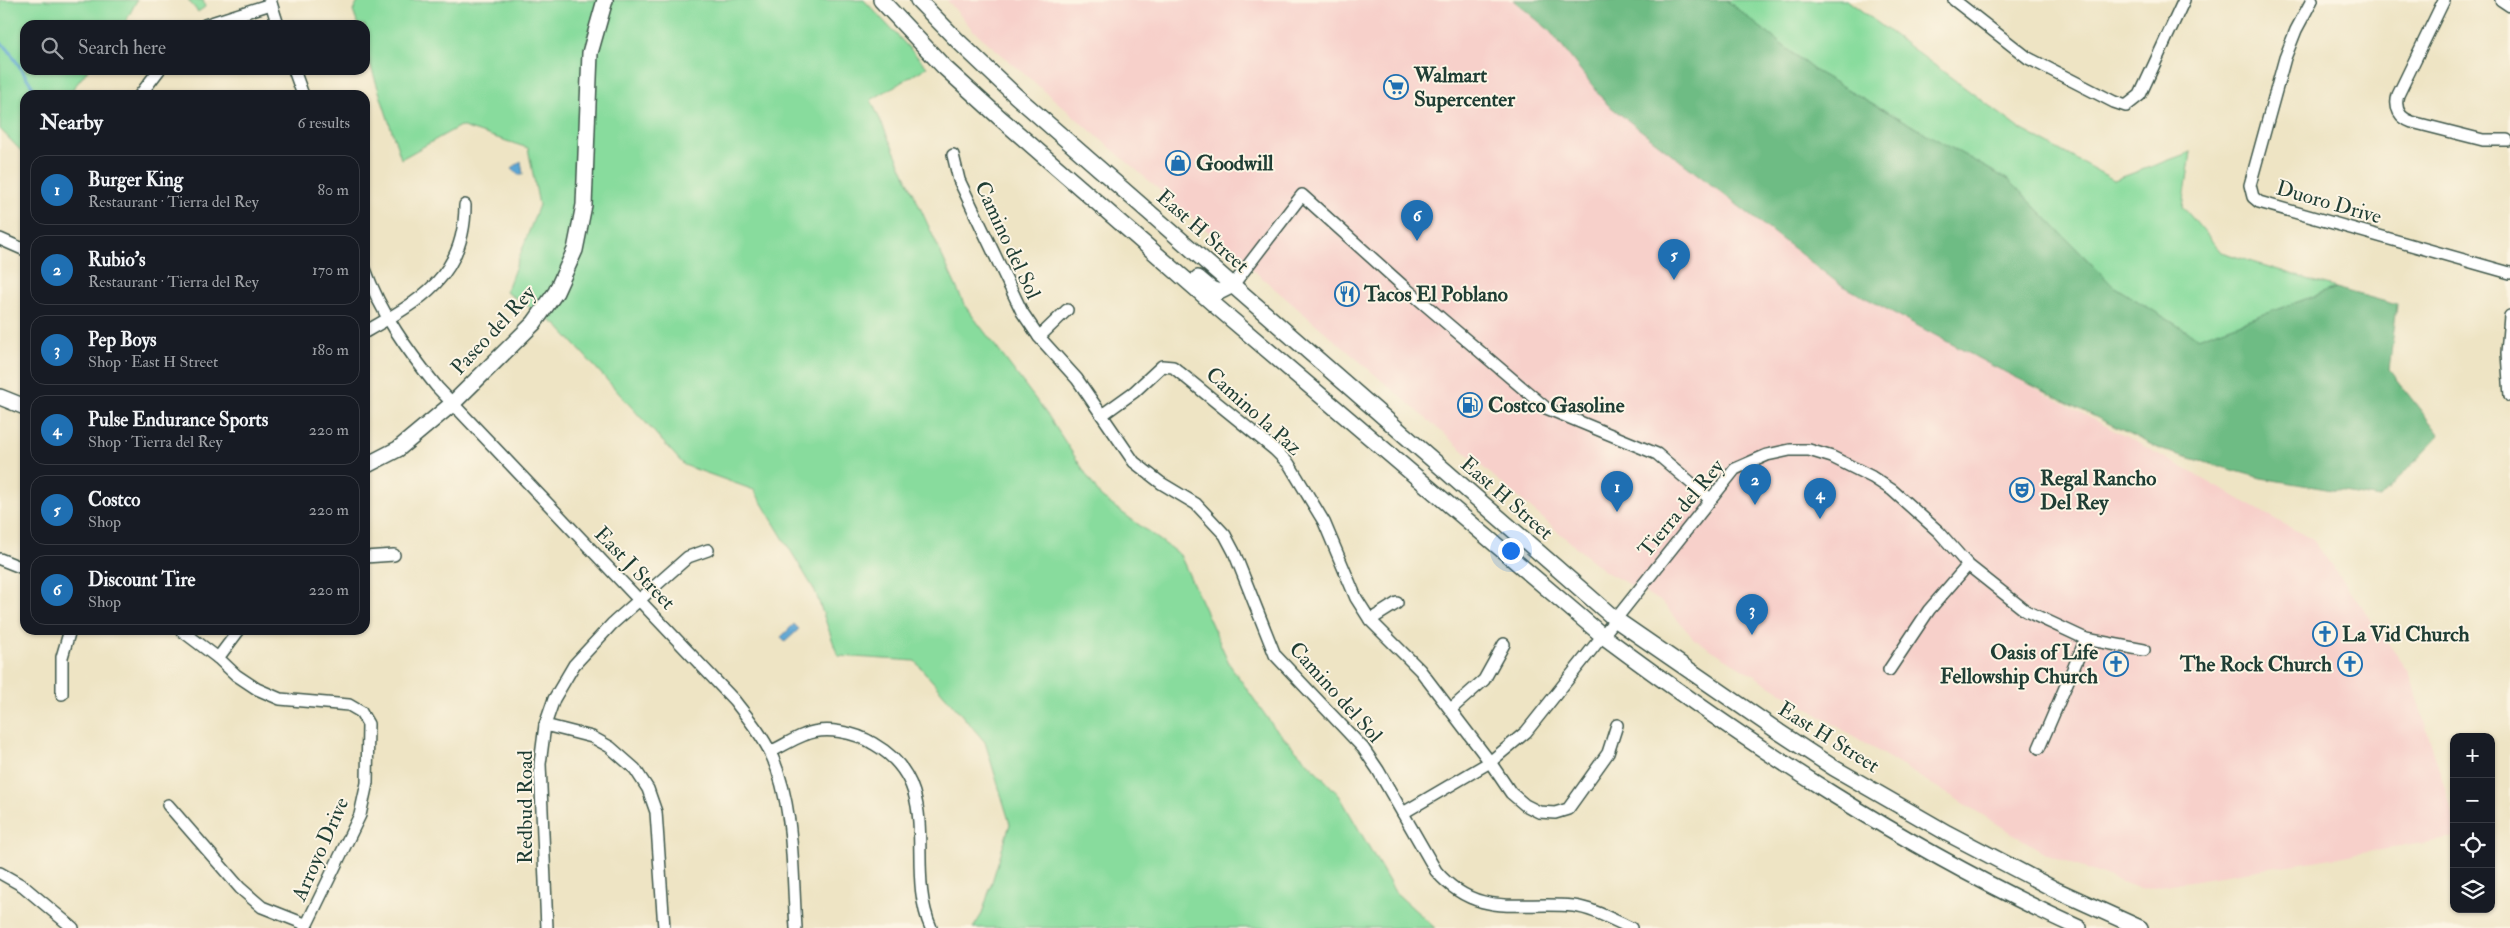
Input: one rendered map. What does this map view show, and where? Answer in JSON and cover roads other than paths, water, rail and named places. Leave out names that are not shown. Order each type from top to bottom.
[{"type":"main road","name":"Paseo del Rey","points":[[370,463],[398,449],[452,404],[534,323],[556,292],[575,250],[584,205],[590,53],[605,0]]},
{"type":"main road","name":"East H Street","points":[[881,0],[944,66],[992,111],[1174,270],[1603,636],[1665,682],[1832,794],[1945,860],[2079,928]]},
{"type":"main road","name":"East H Street","points":[[918,0],[1016,96],[1615,619],[1834,768],[1948,833],[2046,885],[2140,928]]},
{"type":"main road","points":[[1174,270],[1180,266],[1184,267],[1211,289],[1219,292],[1233,285]]},
{"type":"main road","points":[[0,398],[20,405]]},
{"type":"street","points":[[1954,0],[2028,58],[2098,95],[2126,106],[2140,95],[2184,0]]},
{"type":"street","name":"Duoro Drive","points":[[2312,0],[2285,58],[2250,185],[2252,196],[2259,202],[2510,273]]},
{"type":"street","points":[[2444,0],[2398,95],[2397,110],[2403,118],[2412,122],[2483,140],[2507,140]]},
{"type":"street","points":[[2501,0],[2510,6]]},
{"type":"street","points":[[219,20],[270,2],[276,20]]},
{"type":"street","points":[[144,90],[155,75]]},
{"type":"street","points":[[296,75],[300,90]]},
{"type":"street","name":"Camino del Sol","points":[[953,154],[960,180],[1016,304],[1039,337],[1077,379],[1134,462],[1161,483],[1196,504],[1219,527],[1234,552],[1270,645],[1276,655],[1363,748],[1378,770],[1436,871],[1451,886],[1468,897],[1496,906],[1574,906],[1631,928]]},
{"type":"street","points":[[1233,285],[1302,195],[1402,285],[1546,408],[1656,454],[1710,499]]},
{"type":"street","points":[[370,329],[414,303],[442,279],[454,260],[460,243],[465,222],[465,205]]},
{"type":"street","points":[[0,239],[20,248]]},
{"type":"street","name":"East J Street","points":[[370,280],[387,318],[417,362],[452,404],[640,600],[734,700],[753,724],[770,752],[778,771],[788,815],[796,928]]},
{"type":"street","name":"Camino del Sol","points":[[1039,337],[1067,310]]},
{"type":"street","points":[[2510,316],[2507,353],[2510,396]]},
{"type":"street","name":"Camino la Paz","points":[[1102,415],[1134,392],[1162,366],[1173,367],[1272,447],[1289,464],[1324,522],[1356,598],[1370,620],[1420,670],[1490,762],[1508,790],[1525,805],[1540,812],[1568,809],[1608,753],[1617,725]]},
{"type":"street","name":"Tierra del Rey","points":[[1403,813],[1490,762],[1526,732],[1735,469],[1766,455],[1790,450],[1809,450],[1832,457],[1872,477],[1892,490],[1939,532],[1968,565],[2026,611],[2086,639],[2144,650]]},
{"type":"street","name":"Redbud Road","points":[[547,928],[540,764],[546,724],[562,683],[574,665],[598,638],[688,557],[708,550]]},
{"type":"street","points":[[370,557],[394,555]]},
{"type":"street","points":[[0,559],[20,567]]},
{"type":"street","points":[[1889,670],[1929,610],[1968,565]]},
{"type":"street","points":[[1370,620],[1396,603]]},
{"type":"street","points":[[62,694],[62,657],[69,635]]},
{"type":"street","points":[[188,635],[218,658],[235,635]]},
{"type":"street","points":[[2039,748],[2086,639]]},
{"type":"street","points":[[1451,709],[1484,680],[1504,644]]},
{"type":"street","name":"Arroyo Drive","points":[[218,658],[246,683],[268,695],[280,699],[349,705],[361,712],[368,724],[367,783],[360,815],[305,926]]},
{"type":"street","points":[[546,724],[592,737],[610,747],[634,769],[648,789],[656,812],[664,928]]},
{"type":"street","points":[[770,752],[804,734],[838,732],[870,741],[896,760],[908,777],[917,799],[922,898],[931,928]]},
{"type":"street","points":[[168,806],[240,888],[262,906],[305,926]]},
{"type":"street","points":[[0,873],[23,886],[72,928]]},
{"type":"water","points":[[521,161],[523,174],[518,175],[512,168]]},
{"type":"water","points":[[794,624],[799,629],[785,642],[781,637]]},
{"type":"waterway","points":[[0,42],[8,49],[20,67]]},
{"type":"waterway","points":[[25,75],[35,90]]},
{"type":"place","name":"Walmart Supercenter","points":[[1396,87]]},
{"type":"place","name":"Goodwill","points":[[1178,163]]},
{"type":"place","name":"Discount Tire","points":[[1417,241]]},
{"type":"place","name":"Costco","points":[[1674,280]]},
{"type":"place","name":"Tacos El Poblano","points":[[1347,294]]},
{"type":"place","name":"Costco Gasoline","points":[[1470,405]]},
{"type":"place","name":"Regal Rancho Del Rey","points":[[2022,490]]},
{"type":"place","name":"Rubio's","points":[[1755,505]]},
{"type":"place","name":"Burger King","points":[[1617,512]]},
{"type":"place","name":"Pulse Endurance Sports","points":[[1820,519]]},
{"type":"place","name":"La Vid Church","points":[[2325,634]]},
{"type":"place","name":"Pep Boys","points":[[1752,635]]},
{"type":"place","name":"Oasis of Life Fellowship Church","points":[[2116,664]]},
{"type":"place","name":"The Rock Church","points":[[2350,664]]}]
